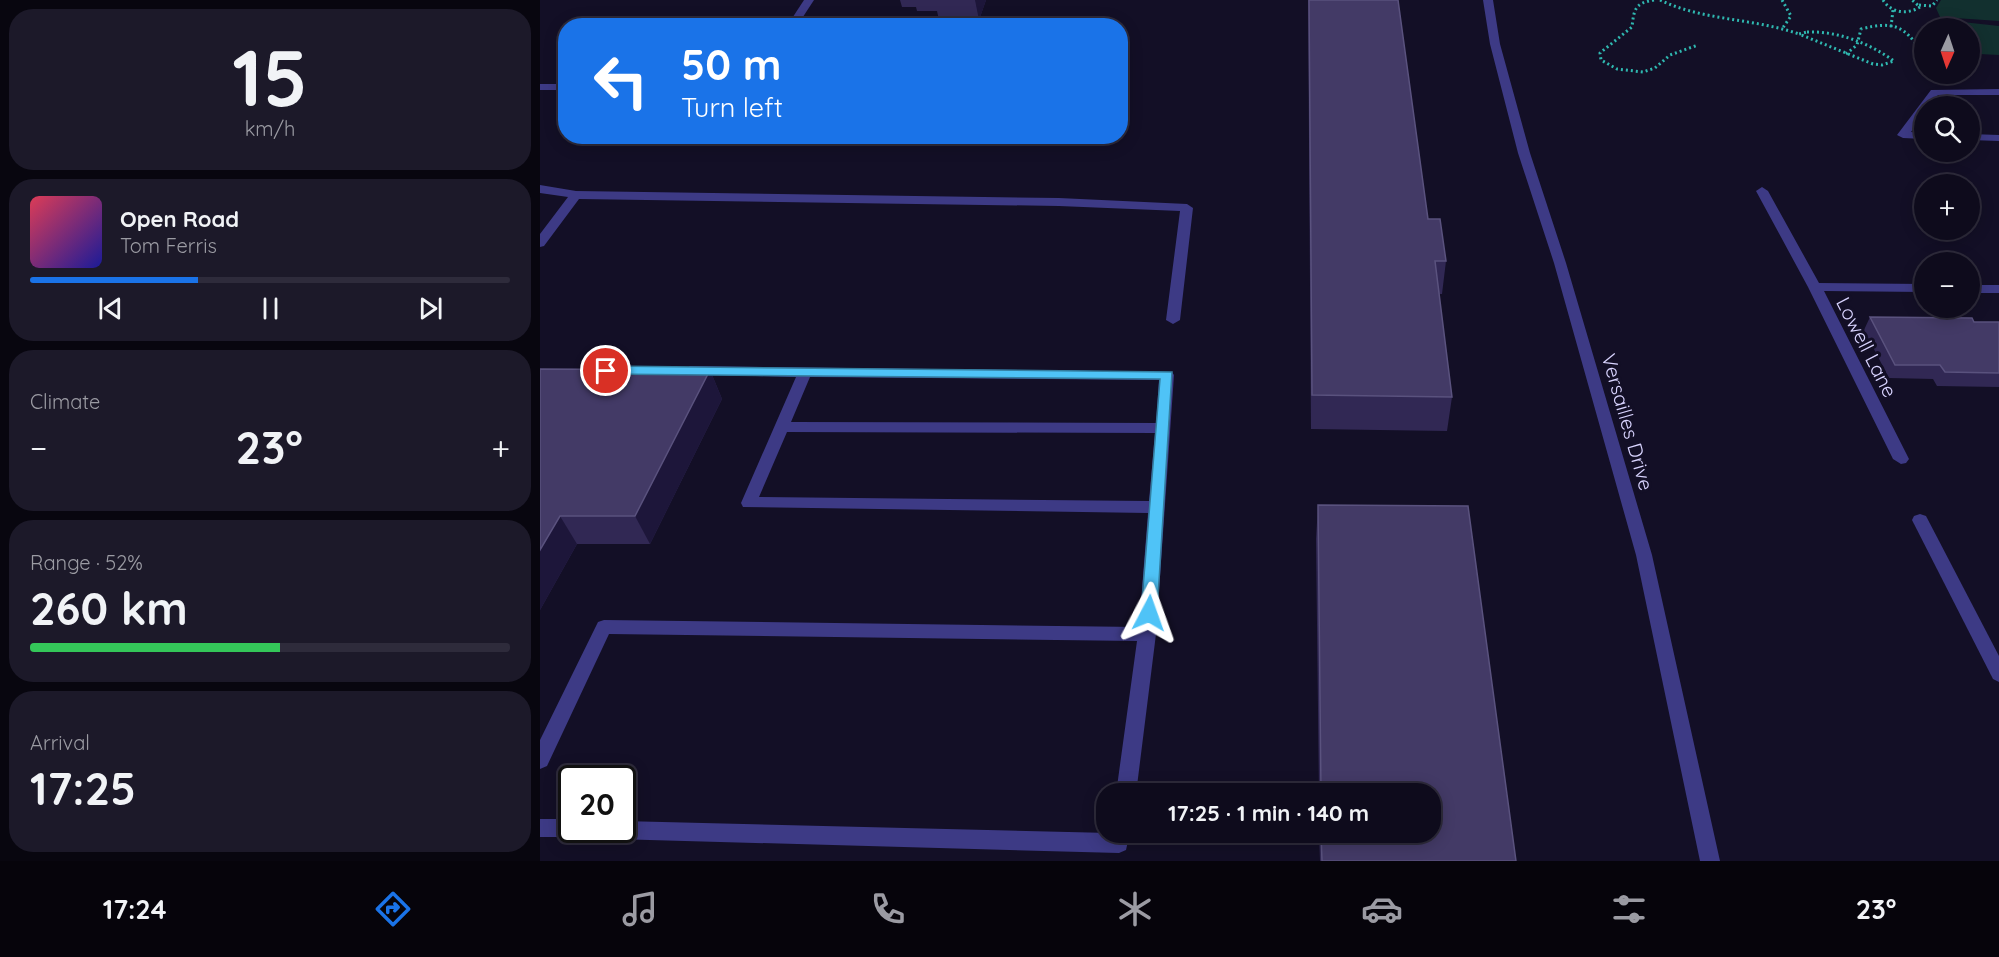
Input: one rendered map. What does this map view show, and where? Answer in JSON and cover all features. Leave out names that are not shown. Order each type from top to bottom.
[{"type":"street","points":[[797,18],[809,0]]},
{"type":"street","name":"Versailles Drive","points":[[1488,0],[1495,44],[1524,153],[1560,263],[1644,555],[1710,861]]},
{"type":"street","points":[[540,87],[558,87]]},
{"type":"street","points":[[1932,96],[1935,92],[1999,93]]},
{"type":"street","points":[[1914,120],[1903,135],[1914,136]]},
{"type":"street","points":[[1980,137],[1999,138]]},
{"type":"street","points":[[540,189],[576,195],[1059,202],[1187,208],[1173,320]]},
{"type":"street","points":[[1762,191],[1815,286]]},
{"type":"street","points":[[540,243],[576,195]]},
{"type":"street","name":"Lowell Lane","points":[[1901,459],[1815,286],[1914,288]]},
{"type":"street","points":[[1980,289],[1999,289]]},
{"type":"street","points":[[678,371],[1167,375],[1147,634],[1127,783]]},
{"type":"street","points":[[805,372],[749,503],[1157,507]]},
{"type":"street","points":[[782,427],[1162,428]]},
{"type":"street","points":[[1920,520],[1999,674]]},
{"type":"street","points":[[540,760],[604,627],[1147,634]]},
{"type":"street","points":[[540,828],[558,828]]},
{"type":"street","points":[[636,831],[1096,842]]},
{"type":"path","points":[[1654,0],[1640,2],[1634,8],[1632,27],[1600,53],[1601,60],[1617,69],[1643,72],[1655,68],[1670,55],[1698,45]]},
{"type":"path","points":[[1660,0],[1689,12],[1782,29],[1797,35],[1846,54],[1873,64],[1882,65],[1894,61],[1880,50],[1857,39],[1810,30],[1797,35]]},
{"type":"path","points":[[1782,0],[1791,16],[1782,29]]},
{"type":"path","points":[[1883,0],[1883,3],[1893,10],[1911,12],[1917,10],[1919,5]]},
{"type":"path","points":[[1912,0],[1919,5],[1932,6],[1936,0]]},
{"type":"path","points":[[1891,27],[1893,10]]},
{"type":"path","points":[[1846,54],[1857,45],[1862,29],[1869,27],[1891,27],[1914,39]]},
{"type":"green space","points":[[1941,0],[1999,0],[1999,21],[1940,17],[1936,8]]},
{"type":"green space","points":[[1980,24],[1999,26],[1999,55],[1980,54]]},
{"type":"building","points":[[1309,0],[1398,0],[1428,219],[1440,219],[1446,261],[1435,261],[1452,397],[1312,395]]},
{"type":"building","points":[[1870,317],[1972,318],[1974,322],[1999,322],[1999,373],[1945,372],[1940,365],[1895,365]]},
{"type":"building","points":[[540,369],[710,370],[635,516],[560,516],[540,550]]},
{"type":"building","points":[[1318,505],[1468,506],[1516,861],[1322,861],[1321,843],[1441,843],[1441,783],[1321,783]]},
{"type":"route","points":[[606,371],[1167,375],[1149,613]]}]
